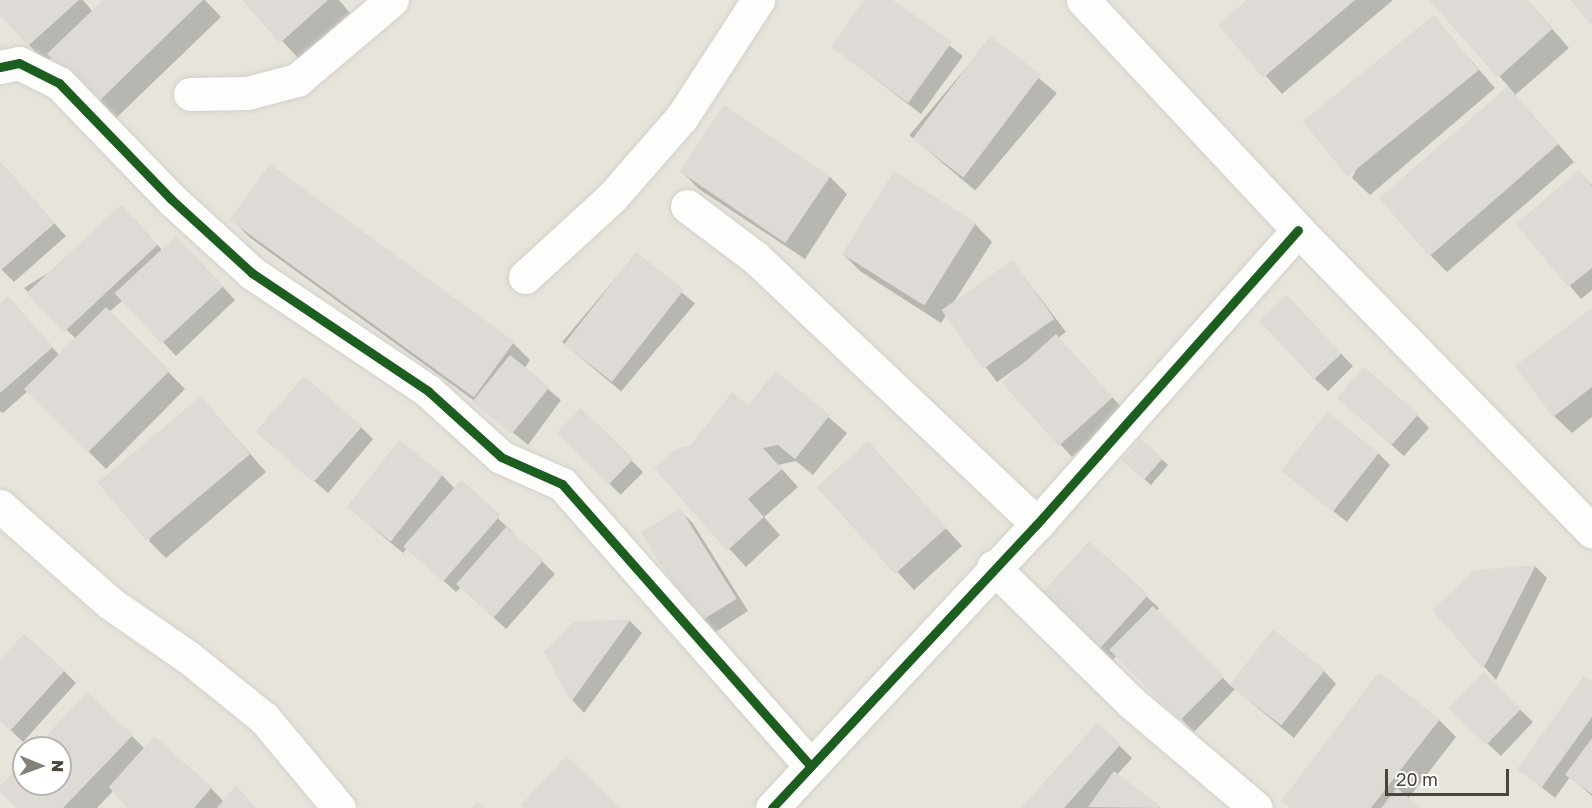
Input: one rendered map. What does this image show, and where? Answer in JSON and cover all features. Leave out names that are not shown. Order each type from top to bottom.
[{"type":"street","points":[[190,94],[247,93],[297,80],[392,0]]},
{"type":"street","points":[[525,277],[613,196],[682,117],[758,0]]},
{"type":"street","points":[[1083,0],[1298,230],[1592,531]]},
{"type":"street","points":[[0,67],[19,63],[58,83],[171,199],[252,273],[428,392],[501,457],[562,484],[612,536],[706,651],[811,766]]},
{"type":"street","points":[[687,207],[756,258],[1036,524]]},
{"type":"street","points":[[780,805],[811,766],[993,567],[1036,524],[1298,230]]},
{"type":"street","points":[[0,506],[110,603],[188,657],[264,718],[339,808]]},
{"type":"street","points":[[993,567],[1132,703],[1257,808]]},
{"type":"shaded area","points":[[0,0],[1592,0],[1592,808],[0,808]]},
{"type":"building","points":[[0,0],[79,0],[28,46],[0,15]]},
{"type":"building","points":[[103,0],[203,0],[96,104],[47,54]]},
{"type":"building","points":[[242,0],[328,0],[280,43]]},
{"type":"building","points":[[864,0],[893,0],[952,42],[908,103],[831,47]]},
{"type":"building","points":[[1247,0],[1355,0],[1263,78],[1218,25]]},
{"type":"building","points":[[1429,0],[1527,0],[1552,29],[1498,78]]},
{"type":"building","points":[[1570,0],[1592,0],[1592,26]]},
{"type":"building","points":[[1434,15],[1479,70],[1347,177],[1303,121]]},
{"type":"building","points":[[990,36],[1041,75],[963,178],[912,139]]},
{"type":"building","points":[[1508,86],[1559,144],[1429,256],[1379,198]]},
{"type":"building","points":[[724,105],[830,177],[785,243],[679,171]]},
{"type":"building","points":[[0,161],[55,223],[0,271]]},
{"type":"building","points":[[270,164],[514,342],[474,397],[229,220]]},
{"type":"building","points":[[1579,170],[1592,186],[1592,268],[1568,287],[1516,224]]},
{"type":"building","points":[[894,171],[976,222],[924,306],[842,254]]},
{"type":"building","points":[[121,205],[158,244],[63,332],[27,293]]},
{"type":"building","points":[[176,236],[223,286],[162,344],[115,293]]},
{"type":"building","points":[[636,252],[684,290],[612,382],[564,344]]},
{"type":"building","points":[[1013,260],[1054,319],[983,369],[942,310]]},
{"type":"building","points":[[1287,295],[1342,354],[1314,379],[1259,321]]},
{"type":"building","points":[[8,296],[53,347],[0,393],[0,303]]},
{"type":"building","points":[[106,307],[170,371],[88,453],[24,389]]},
{"type":"building","points":[[1592,308],[1592,387],[1553,417],[1515,366]]},
{"type":"building","points":[[1056,334],[1113,397],[1059,446],[1002,383]]},
{"type":"building","points":[[510,355],[550,387],[512,434],[472,402]]},
{"type":"building","points":[[1364,367],[1418,414],[1391,445],[1337,398]]},
{"type":"building","points":[[776,371],[830,415],[795,459],[778,445],[763,448],[782,469],[748,499],[764,517],[727,551],[654,468],[675,450],[691,445],[732,392],[748,405]]},
{"type":"building","points":[[304,376],[362,427],[314,482],[255,432]]},
{"type":"building","points":[[201,396],[250,454],[146,541],[98,483]]},
{"type":"building","points":[[581,408],[634,459],[609,484],[557,433]]},
{"type":"building","points":[[1327,412],[1379,453],[1333,512],[1281,471]]},
{"type":"building","points":[[1141,439],[1163,458],[1144,480],[1122,461]]},
{"type":"building","points":[[399,440],[443,474],[391,541],[347,507]]},
{"type":"building","points":[[868,441],[946,528],[895,574],[817,487]]},
{"type":"building","points":[[461,480],[501,515],[443,581],[403,546]]},
{"type":"building","points":[[680,508],[737,599],[698,623],[641,532]]},
{"type":"building","points":[[506,527],[544,560],[494,617],[456,584]]},
{"type":"building","points":[[1089,541],[1148,595],[1100,649],[1040,595]]},
{"type":"building","points":[[1536,565],[1483,669],[1432,610],[1475,570]]},
{"type":"building","points":[[1153,606],[1224,677],[1180,721],[1109,650]]},
{"type":"building","points":[[631,619],[571,702],[544,652],[573,622]]},
{"type":"building","points":[[1273,629],[1325,670],[1281,726],[1229,685]]},
{"type":"building","points":[[24,634],[65,670],[10,731],[0,721],[0,659]]},
{"type":"building","points":[[1379,672],[1440,719],[1371,808],[1290,808],[1281,801]]},
{"type":"building","points":[[1483,672],[1521,709],[1486,745],[1448,708]]},
{"type":"building","points":[[1584,676],[1592,682],[1592,717],[1542,787],[1517,769]]},
{"type":"building","points":[[87,692],[133,735],[63,808],[16,808],[0,792],[0,786],[12,773],[12,796],[72,796],[72,736],[46,736]]},
{"type":"building","points":[[1097,723],[1121,744],[1064,808],[1021,808]]},
{"type":"building","points":[[154,736],[212,787],[194,808],[127,808],[109,787]]},
{"type":"building","points":[[1592,738],[1592,794],[1565,775]]},
{"type":"building","points":[[566,756],[621,808],[524,808],[521,805]]},
{"type":"building","points":[[1114,771],[1160,806],[1159,808],[1088,807]]},
{"type":"building","points":[[236,785],[256,808],[217,808]]},
{"type":"building","points":[[1397,788],[1421,808],[1381,808]]},
{"type":"building","points":[[477,802],[484,808],[472,808]]},
{"type":"cycle path","points":[[0,67],[19,63],[59,83],[171,199],[252,273],[428,391],[501,457],[562,484],[811,766]]},
{"type":"cycle path","points":[[772,808],[1037,524],[1298,230]]}]
